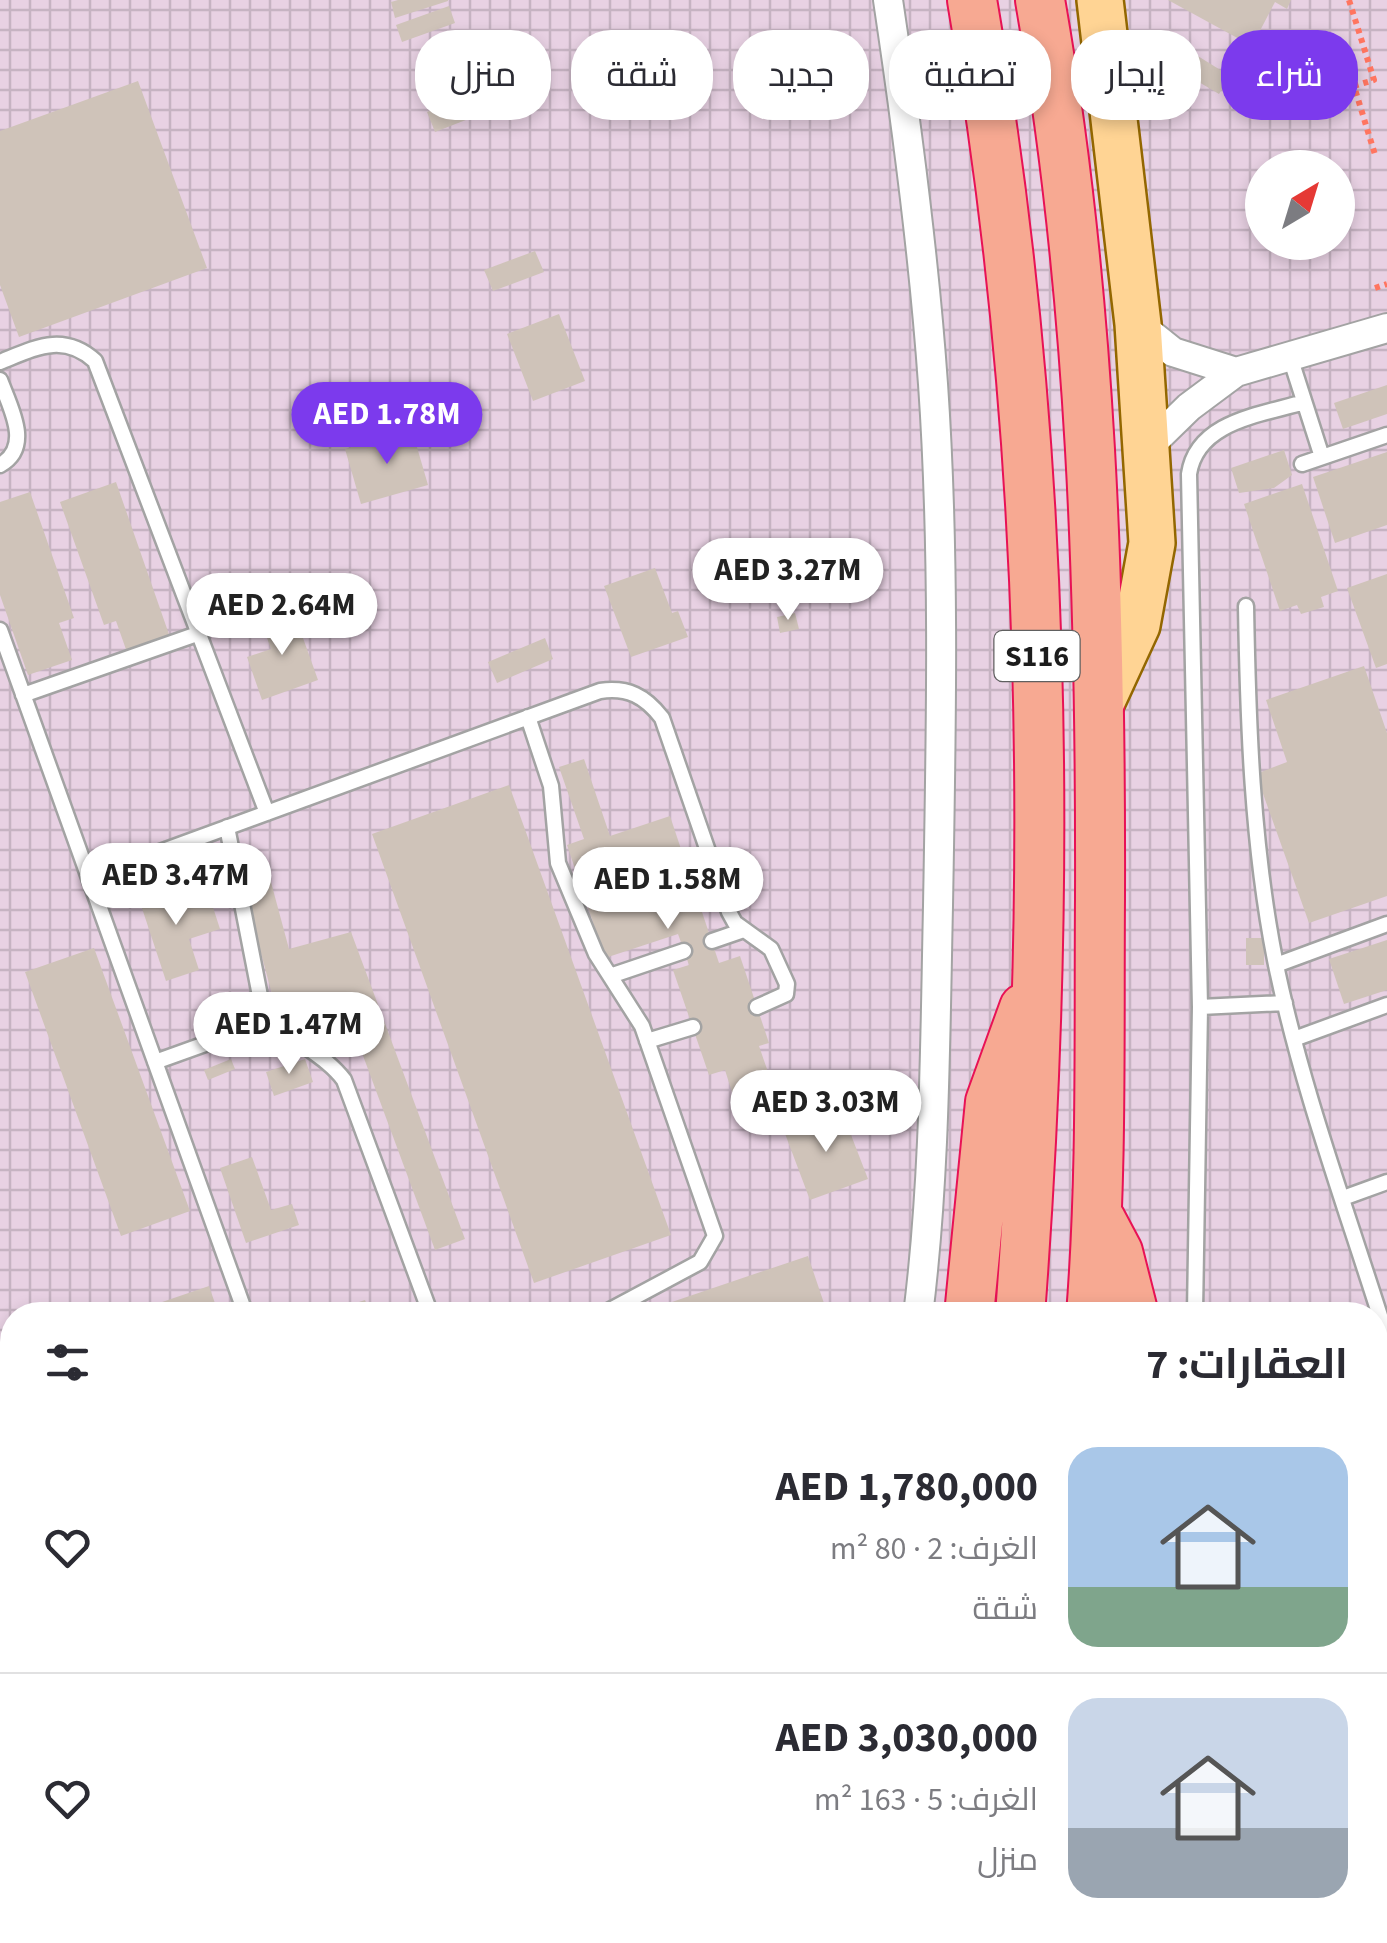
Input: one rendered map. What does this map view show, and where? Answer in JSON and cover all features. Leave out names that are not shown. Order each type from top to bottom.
[{"type":"highway","name":"S116","points":[[972,0],[1006,230],[1033,545],[1039,708],[1040,973],[1021,1302]]},
{"type":"highway","name":"S116","points":[[1040,0],[1057,98],[1081,329],[1101,703],[1099,1215],[1092,1302]]},
{"type":"highway","points":[[970,1302],[990,1102],[1040,973]]},
{"type":"highway","points":[[1099,1215],[1118,1252],[1131,1302]]},
{"type":"main road","points":[[1100,0],[1138,324],[1148,447],[1150,572],[1126,656],[1101,703]]},
{"type":"street","points":[[888,0],[920,248],[933,386],[937,535],[939,795],[934,1106],[919,1302]]},
{"type":"street","points":[[1138,324],[1183,356],[1236,372]]},
{"type":"street","points":[[1148,447],[1190,406],[1236,372],[1387,328]]},
{"type":"lane","points":[[0,362],[54,343],[69,344],[95,361],[267,812]]},
{"type":"lane","points":[[1290,357],[1322,457]]},
{"type":"lane","points":[[0,380],[18,442],[14,454],[0,465]]},
{"type":"lane","points":[[1195,1302],[1200,1007],[1191,464],[1206,439],[1222,427],[1304,402]]},
{"type":"lane","points":[[1302,464],[1387,434]]},
{"type":"lane","points":[[1246,606],[1254,810],[1276,965],[1294,1038],[1376,1302]]},
{"type":"lane","points":[[0,630],[241,1302]]},
{"type":"lane","points":[[23,694],[200,633]]},
{"type":"lane","points":[[89,878],[614,688],[642,697],[662,718],[729,912],[744,930],[771,949],[787,984],[783,998],[757,1007]]},
{"type":"lane","points":[[528,717],[551,786],[554,850],[588,936],[635,1012],[648,1041],[715,1236],[700,1262],[625,1302]]},
{"type":"lane","points":[[227,827],[258,990],[272,1020],[344,1080],[426,1302]]},
{"type":"lane","points":[[1276,965],[1387,924]]},
{"type":"lane","points":[[712,942],[744,930]]},
{"type":"lane","points":[[610,976],[684,951]]},
{"type":"lane","points":[[1200,1007],[1285,1003]]},
{"type":"lane","points":[[1294,1038],[1387,1005]]},
{"type":"lane","points":[[156,1062],[272,1020]]},
{"type":"lane","points":[[648,1041],[693,1027]]},
{"type":"lane","points":[[1343,1198],[1387,1182]]},
{"type":"path","points":[[1350,0],[1374,80],[1354,86],[1376,158]]},
{"type":"path","points":[[1374,288],[1387,284]]},
{"type":"shaded area","points":[[0,0],[1387,0],[1387,1302],[0,1302]]},
{"type":"building","points":[[1168,0],[1291,0],[1287,9],[1275,2],[1260,30],[1223,30]]},
{"type":"building","points":[[448,1],[395,18],[391,2]]},
{"type":"building","points":[[449,6],[455,23],[435,30],[415,30],[415,37],[402,42],[396,25]]},
{"type":"building","points":[[1201,58],[1221,70],[1219,94],[1201,83]]},
{"type":"building","points":[[138,81],[207,268],[19,337],[0,285],[0,131]]},
{"type":"building","points":[[430,120],[466,120],[435,132]]},
{"type":"building","points":[[535,251],[544,272],[493,291],[484,270]]},
{"type":"building","points":[[559,314],[585,381],[533,401],[507,334]]},
{"type":"building","points":[[1387,385],[1387,414],[1343,429],[1334,403]]},
{"type":"building","points":[[412,430],[428,485],[361,504],[345,449]]},
{"type":"building","points":[[1284,450],[1292,475],[1274,488],[1239,493],[1231,468]]},
{"type":"building","points":[[1387,452],[1387,525],[1335,543],[1313,477]]},
{"type":"building","points":[[116,482],[172,643],[129,658],[116,621],[104,625],[60,502]]},
{"type":"building","points":[[1302,484],[1338,591],[1321,597],[1324,607],[1301,614],[1297,605],[1280,611],[1244,504]]},
{"type":"building","points":[[30,492],[74,618],[59,623],[72,660],[28,675],[0,595],[0,502]]},
{"type":"building","points":[[655,568],[672,613],[678,611],[688,637],[631,657],[604,586]]},
{"type":"building","points":[[1387,574],[1387,664],[1376,668],[1347,588]]},
{"type":"building","points":[[293,610],[318,680],[262,700],[247,657],[271,649],[261,621]]},
{"type":"building","points":[[795,613],[799,629],[780,633],[777,617]]},
{"type":"building","points":[[545,638],[553,659],[497,683],[488,662]]},
{"type":"building","points":[[1364,666],[1387,733],[1387,896],[1309,923],[1256,774],[1287,762],[1266,700]]},
{"type":"building","points":[[584,759],[610,836],[670,816],[719,963],[740,956],[769,1043],[759,1046],[776,1095],[737,1108],[725,1070],[709,1075],[673,970],[689,965],[678,934],[605,958],[567,845],[584,839],[559,767]]},
{"type":"building","points":[[509,785],[671,1235],[534,1283],[372,834]]},
{"type":"building","points":[[268,871],[289,949],[351,932],[465,1239],[435,1250],[355,1034],[310,1046],[278,1017],[241,878]]},
{"type":"building","points":[[171,883],[179,908],[210,898],[220,929],[189,939],[199,970],[166,981],[137,893]]},
{"type":"building","points":[[1246,938],[1264,938],[1264,965],[1246,965]]},
{"type":"building","points":[[1387,940],[1387,990],[1344,1004],[1329,959]]},
{"type":"building","points":[[94,948],[190,1211],[121,1236],[25,972]]},
{"type":"building","points":[[231,1059],[235,1069],[208,1080],[204,1070]]},
{"type":"building","points":[[305,1059],[313,1082],[274,1096],[266,1072]]},
{"type":"building","points":[[841,1109],[868,1179],[810,1200],[784,1131]]},
{"type":"building","points":[[252,1157],[271,1210],[292,1204],[299,1225],[246,1243],[220,1168]]},
{"type":"building","points":[[808,1256],[824,1302],[672,1302]]},
{"type":"building","points":[[209,1286],[215,1302],[162,1302]]}]
